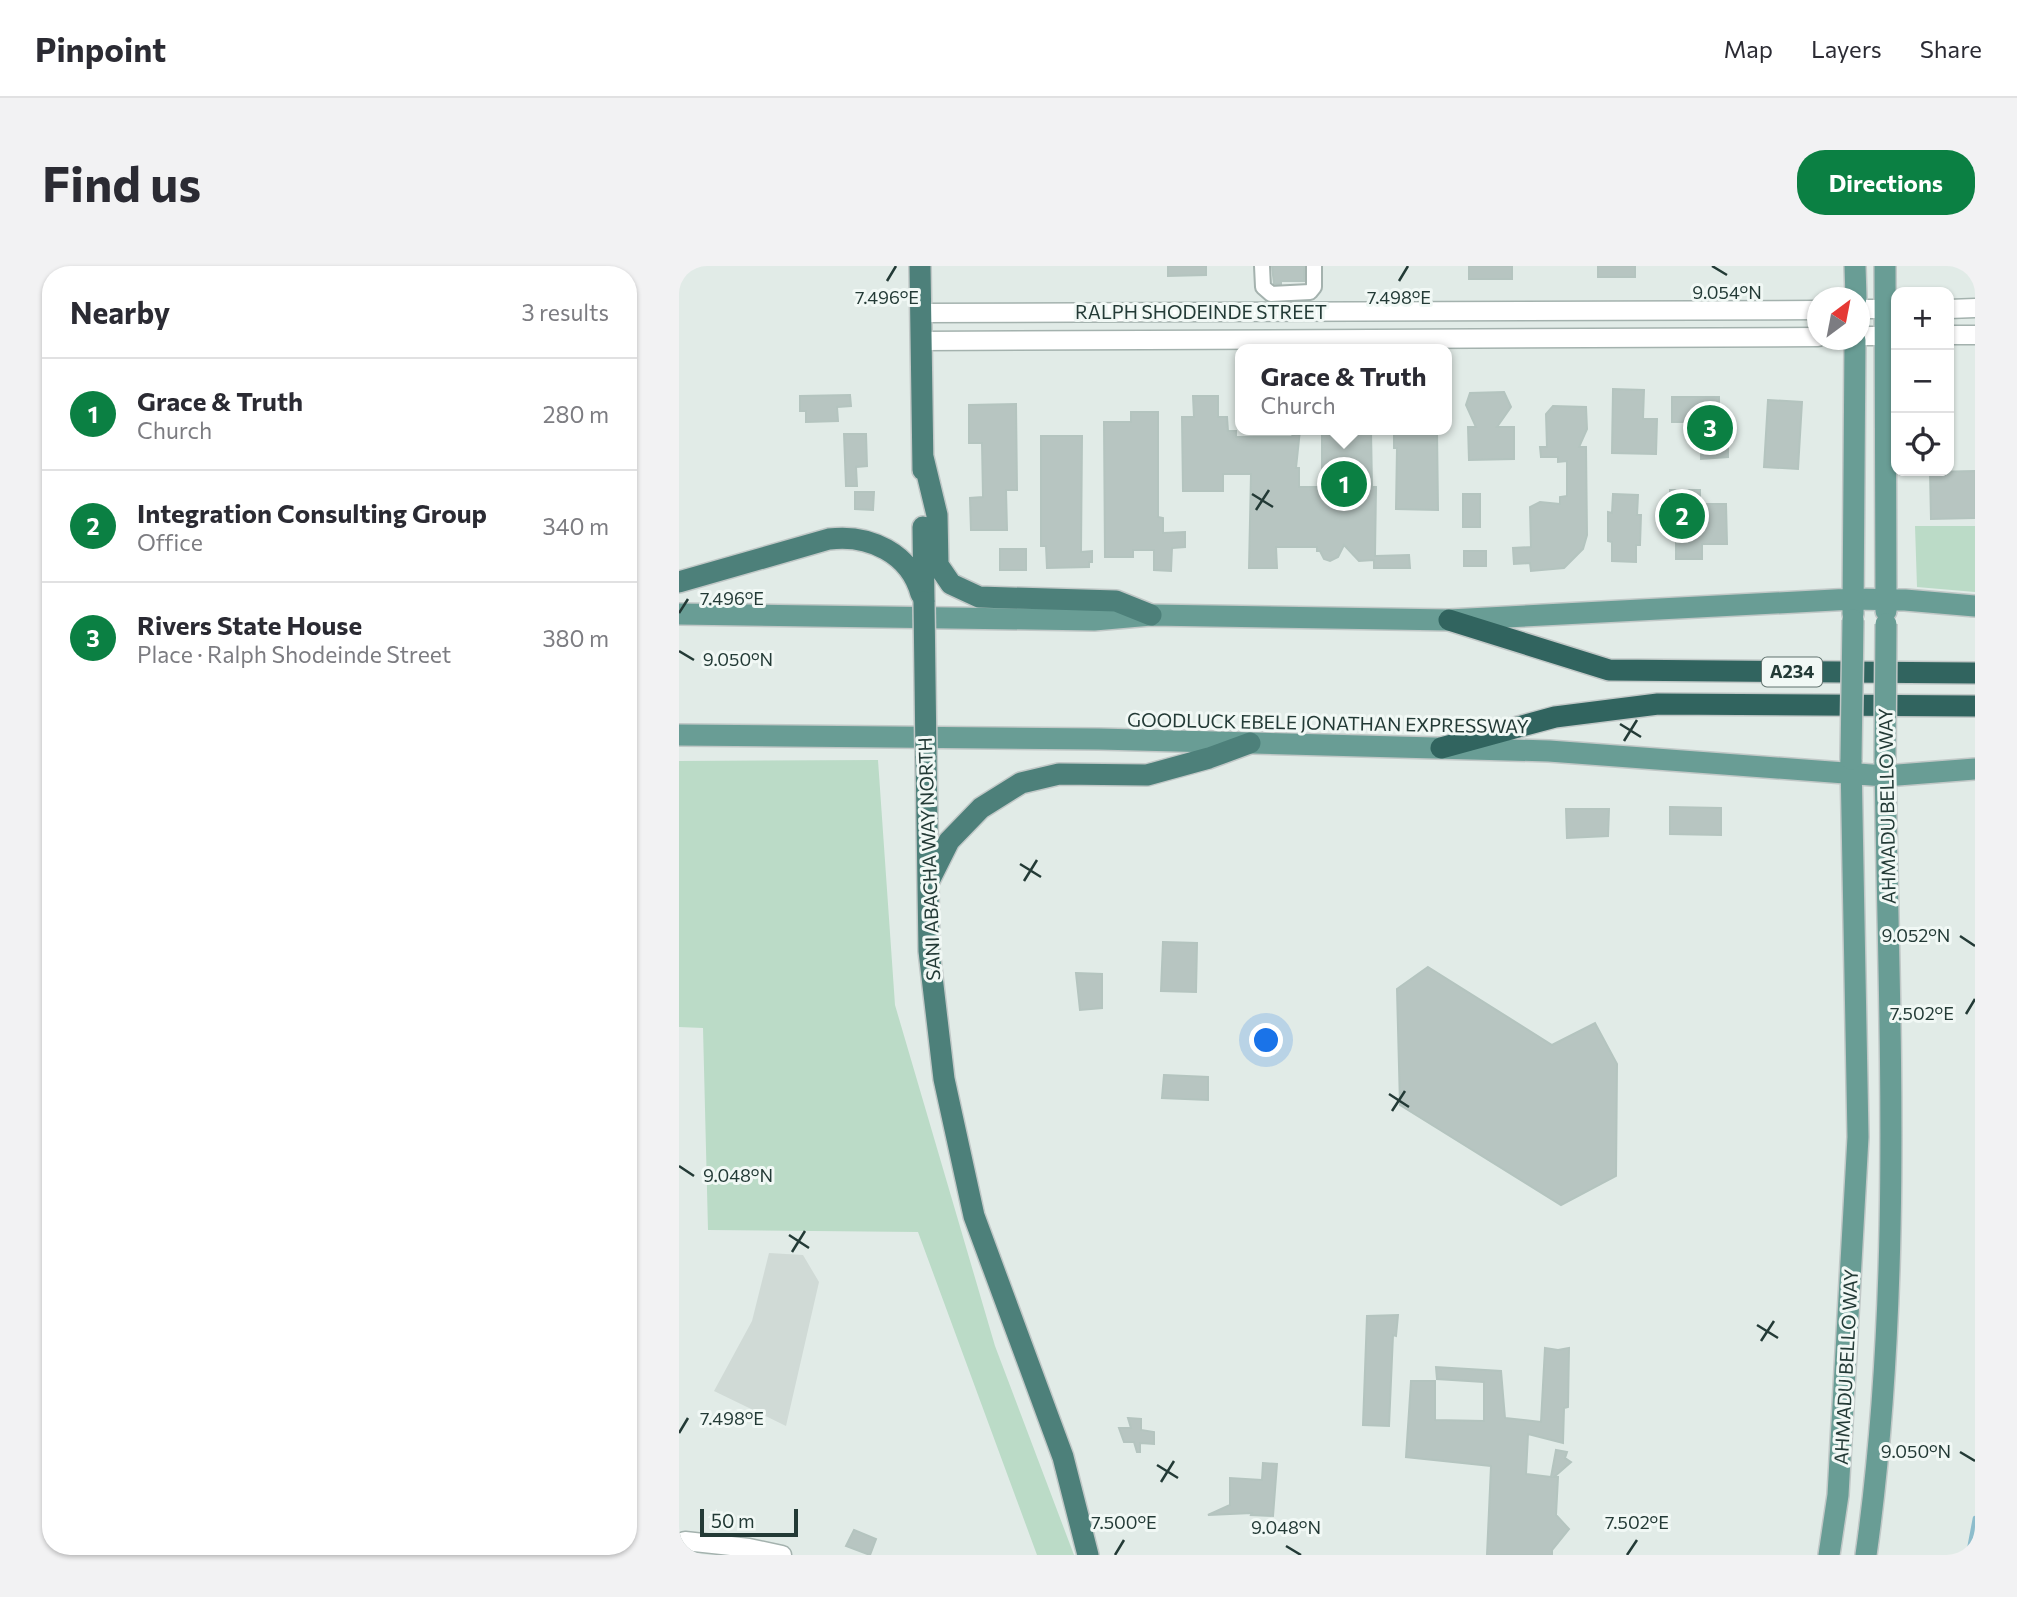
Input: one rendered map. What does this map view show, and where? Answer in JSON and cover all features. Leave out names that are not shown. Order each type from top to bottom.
[{"type":"highway","name":"SANI ABACHA WAY NORTH","points":[[921,266],[927,885],[929,951],[944,1079],[974,1216],[1063,1457],[1089,1555]]},
{"type":"highway","points":[[923,457],[937,515],[938,565],[951,584],[979,597],[1116,601],[1151,615]]},
{"type":"highway","points":[[679,582],[829,539],[849,537],[885,548],[906,563],[917,580],[924,602]]},
{"type":"highway","name":"A234","points":[[1449,620],[1609,670],[1975,673]]},
{"type":"highway","name":"A234","points":[[1441,748],[1555,717],[1658,704],[1975,706]]},
{"type":"highway","points":[[927,885],[949,842],[981,808],[1021,783],[1059,774],[1147,775],[1209,758],[1250,743]]},
{"type":"main road","points":[[1856,266],[1856,287]]},
{"type":"main road","name":"AHMADU BELLO WAY","points":[[1885,266],[1891,309]]},
{"type":"main road","name":"AHMADU BELLO WAY","points":[[1866,1555],[1883,1387],[1889,1256],[1889,881],[1885,768],[1891,335]]},
{"type":"main road","name":"AHMADU BELLO WAY","points":[[1829,1555],[1838,1495],[1858,1138],[1851,767],[1858,350]]},
{"type":"main road","points":[[679,614],[1094,620],[1151,615],[1449,620],[1853,609],[1886,599],[1975,606]]},
{"type":"main road","name":"GOODLUCK EBELE JONATHAN EXPRESSWAY","points":[[679,735],[1087,739],[1441,748],[1851,767],[1975,769]]},
{"type":"street","points":[[1262,266],[1263,287],[1271,294],[1310,292],[1314,287],[1314,266]]},
{"type":"street","points":[[1954,309],[1975,308]]},
{"type":"street","points":[[1870,309],[1891,309]]},
{"type":"street","name":"RALPH SHODEINDE STREET","points":[[921,313],[1807,310]]},
{"type":"street","points":[[1870,337],[1891,335]]},
{"type":"street","points":[[1954,335],[1975,335]]},
{"type":"street","name":"RALPH SHODEINDE STREET","points":[[922,341],[1807,337]]},
{"type":"street","points":[[679,1543],[685,1541],[749,1548],[782,1555]]},
{"type":"shaded area","points":[[769,1253],[803,1255],[819,1282],[786,1426],[714,1391],[752,1321]]},
{"type":"green space","points":[[1915,526],[1975,526],[1975,592],[1917,587]]},
{"type":"green space","points":[[878,760],[895,1005],[995,1346],[1074,1555],[1037,1555],[918,1232],[708,1230],[703,1028],[679,1027],[679,761]]},
{"type":"building","points":[[1168,266],[1206,266],[1206,275],[1168,276]]},
{"type":"building","points":[[1272,266],[1304,266],[1304,281],[1281,281],[1281,284],[1274,284]]},
{"type":"building","points":[[1469,266],[1512,266],[1512,279],[1469,279]]},
{"type":"building","points":[[1598,266],[1635,266],[1635,277],[1598,277]]},
{"type":"building","points":[[1613,389],[1644,390],[1643,419],[1657,419],[1656,454],[1612,453]]},
{"type":"building","points":[[1504,392],[1511,407],[1497,427],[1514,427],[1514,459],[1469,460],[1468,427],[1476,427],[1466,405],[1470,393]]},
{"type":"building","points":[[850,395],[851,406],[837,407],[838,421],[806,422],[806,411],[800,411],[800,396]]},
{"type":"building","points":[[1193,396],[1218,396],[1218,417],[1227,417],[1228,431],[1235,431],[1236,437],[1299,435],[1296,468],[1299,468],[1299,487],[1320,487],[1322,435],[1371,435],[1372,487],[1376,487],[1375,556],[1409,555],[1410,568],[1374,568],[1374,560],[1359,561],[1344,545],[1338,557],[1330,561],[1324,559],[1317,547],[1276,547],[1277,568],[1249,568],[1251,474],[1223,474],[1223,491],[1183,491],[1182,417],[1194,417]]},
{"type":"building","points":[[1672,397],[1719,397],[1719,412],[1728,412],[1728,457],[1701,459],[1701,439],[1691,433],[1691,422],[1672,422]]},
{"type":"building","points":[[1768,400],[1802,402],[1798,469],[1764,467]]},
{"type":"building","points":[[1016,404],[1017,490],[1006,490],[1007,530],[971,530],[970,498],[983,497],[982,443],[969,443],[969,405]]},
{"type":"building","points":[[1553,406],[1586,407],[1587,429],[1579,447],[1586,447],[1587,535],[1583,549],[1564,568],[1531,571],[1530,563],[1514,564],[1513,548],[1531,547],[1530,507],[1540,502],[1560,504],[1560,497],[1567,496],[1567,461],[1558,462],[1558,457],[1541,457],[1540,447],[1547,447],[1546,414]]},
{"type":"building","points":[[1131,412],[1158,412],[1158,517],[1163,518],[1163,533],[1185,532],[1185,547],[1172,548],[1171,571],[1154,570],[1154,550],[1133,550],[1133,557],[1105,557],[1104,422],[1131,422]]},
{"type":"building","points":[[844,434],[866,434],[867,466],[856,467],[857,486],[846,486]]},
{"type":"building","points":[[1394,435],[1437,435],[1438,510],[1396,509],[1397,448],[1394,448]]},
{"type":"building","points":[[1041,436],[1082,436],[1081,552],[1092,551],[1089,567],[1047,568],[1046,546],[1041,546]]},
{"type":"building","points":[[1954,471],[1975,471],[1975,518],[1931,519],[1930,476],[1954,476]]},
{"type":"building","points":[[1670,490],[1700,490],[1700,504],[1726,504],[1727,544],[1702,544],[1702,559],[1676,559],[1676,532],[1670,532]]},
{"type":"building","points":[[855,492],[874,492],[873,510],[855,509]]},
{"type":"building","points":[[1463,494],[1480,494],[1480,527],[1463,527]]},
{"type":"building","points":[[1613,494],[1638,495],[1637,515],[1641,515],[1640,545],[1636,545],[1636,562],[1612,561],[1612,542],[1608,541],[1608,512],[1612,513]]},
{"type":"building","points":[[1000,549],[1026,549],[1026,570],[1000,570]]},
{"type":"building","points":[[1464,551],[1486,551],[1486,566],[1464,566]]},
{"type":"building","points":[[1670,807],[1721,808],[1721,835],[1670,834]]},
{"type":"building","points":[[1566,809],[1609,809],[1608,836],[1567,838]]},
{"type":"building","points":[[1163,942],[1197,943],[1196,992],[1161,991]]},
{"type":"building","points":[[1428,967],[1552,1045],[1595,1023],[1617,1064],[1616,1176],[1561,1205],[1400,1105],[1397,989]]},
{"type":"building","points":[[1076,973],[1102,974],[1102,1008],[1080,1010]]},
{"type":"building","points":[[1164,1075],[1208,1077],[1208,1100],[1162,1098]]},
{"type":"building","points":[[1398,1315],[1396,1336],[1393,1335],[1389,1426],[1363,1425],[1367,1316]]},
{"type":"building","points":[[1545,1348],[1569,1348],[1568,1407],[1564,1408],[1563,1443],[1528,1434],[1526,1474],[1551,1477],[1556,1450],[1567,1452],[1565,1458],[1571,1462],[1554,1477],[1558,1477],[1556,1515],[1569,1529],[1552,1550],[1552,1555],[1487,1555],[1491,1466],[1406,1457],[1411,1381],[1435,1381],[1435,1420],[1484,1421],[1484,1382],[1437,1379],[1436,1367],[1501,1371],[1505,1418],[1541,1422]]},
{"type":"building","points":[[1128,1418],[1141,1419],[1141,1430],[1154,1432],[1154,1444],[1140,1443],[1140,1452],[1137,1452],[1134,1442],[1124,1442],[1119,1428],[1131,1428]]},
{"type":"building","points":[[1263,1463],[1277,1464],[1273,1516],[1251,1515],[1252,1513],[1208,1515],[1230,1505],[1230,1478],[1262,1480]]},
{"type":"building","points":[[854,1530],[876,1539],[870,1555],[846,1546]]},
{"type":"waterway","points":[[1968,1555],[1975,1518]]},
{"type":"place","name":"Rivers State House","points":[[1710,428]]},
{"type":"place","name":"Grace & Truth","points":[[1344,484]]},
{"type":"place","name":"Integration Consulting Group","points":[[1682,516]]}]
